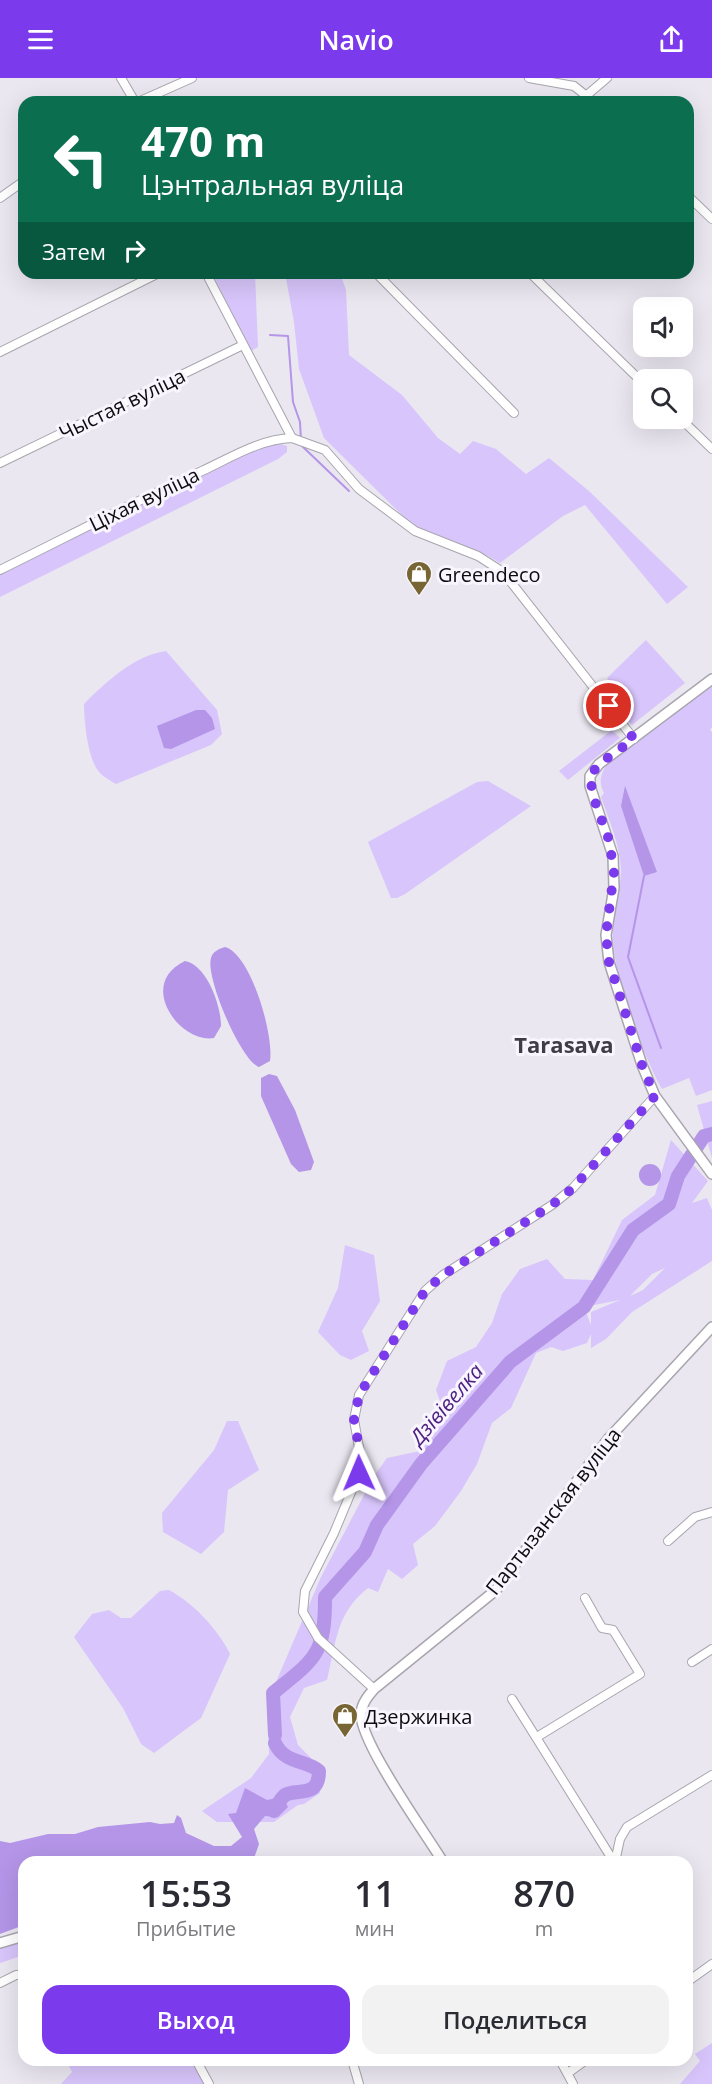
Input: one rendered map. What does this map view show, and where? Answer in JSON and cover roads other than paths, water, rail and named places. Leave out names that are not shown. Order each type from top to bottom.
[{"type":"street","points":[[121,78],[132,96]]},
{"type":"street","points":[[150,96],[192,78]]},
{"type":"street","points":[[529,78],[574,86],[587,95],[607,78]]},
{"type":"street","points":[[0,198],[18,185]]},
{"type":"street","points":[[694,202],[712,219]]},
{"type":"street","points":[[0,352],[147,279]]},
{"type":"street","points":[[209,279],[292,438],[325,450],[359,489],[415,531],[478,556],[503,572],[634,739]]},
{"type":"street","points":[[381,279],[514,412]]},
{"type":"street","points":[[536,279],[633,373]]},
{"type":"street","name":"Чыстая вуліца","points":[[0,463],[243,345]]},
{"type":"street","points":[[691,429],[712,449]]},
{"type":"street","name":"Ціхая вуліца","points":[[0,570],[103,517],[241,453],[277,439],[292,438]]},
{"type":"street","points":[[712,679],[599,764],[590,776],[590,786],[609,840],[614,864],[614,888],[606,935],[609,962],[642,1065],[655,1096],[685,1141],[712,1174]]},
{"type":"street","points":[[374,1689],[321,1641],[303,1612],[305,1591],[334,1533],[359,1473],[361,1458],[354,1420],[359,1395],[425,1291],[443,1275],[552,1205],[573,1188],[655,1096]]},
{"type":"street","name":"Партызанская вуліца","points":[[439,1856],[372,1746],[361,1714],[368,1695],[496,1590],[608,1439],[712,1327]]},
{"type":"street","points":[[668,1541],[695,1517],[712,1512]]},
{"type":"street","points":[[537,1737],[640,1674],[613,1630],[602,1628],[585,1598]]},
{"type":"street","points":[[692,1662],[712,1648]]},
{"type":"street","points":[[512,1699],[610,1856]]},
{"type":"street","points":[[616,1856],[620,1839],[627,1827],[712,1775]]},
{"type":"street","points":[[0,1943],[18,1938]]},
{"type":"street","points":[[693,1974],[712,1964]]},
{"type":"street","points":[[0,1983],[18,1975]]},
{"type":"street","points":[[199,2066],[209,2084]]},
{"type":"street","points":[[354,2066],[359,2084]]},
{"type":"street","points":[[564,2066],[573,2084]]},
{"type":"street","points":[[568,2073],[578,2066]]},
{"type":"waterway","points":[[270,335],[288,336],[293,402],[300,422],[301,440]]},
{"type":"waterway","points":[[302,446],[349,491]]},
{"type":"waterway","points":[[644,876],[628,957],[661,1048]]},
{"type":"waterway","name":"Дзівівелка","points":[[275,1735],[273,1693],[308,1663],[315,1654],[323,1632],[325,1597],[365,1552],[377,1525],[421,1464],[510,1362],[584,1307],[633,1230],[669,1204],[678,1176],[704,1136],[712,1134]]},
{"type":"waterway","name":"Дзівівелка","points":[[274,1811],[285,1795],[306,1791],[315,1786],[319,1771],[284,1755],[275,1743]]},
{"type":"place","name":"Greendeco","points":[[419,597]]},
{"type":"place","name":"Дзержинка","points":[[345,1739]]},
{"type":"district","name":"Tarasava","points":[[564,1044]]}]
